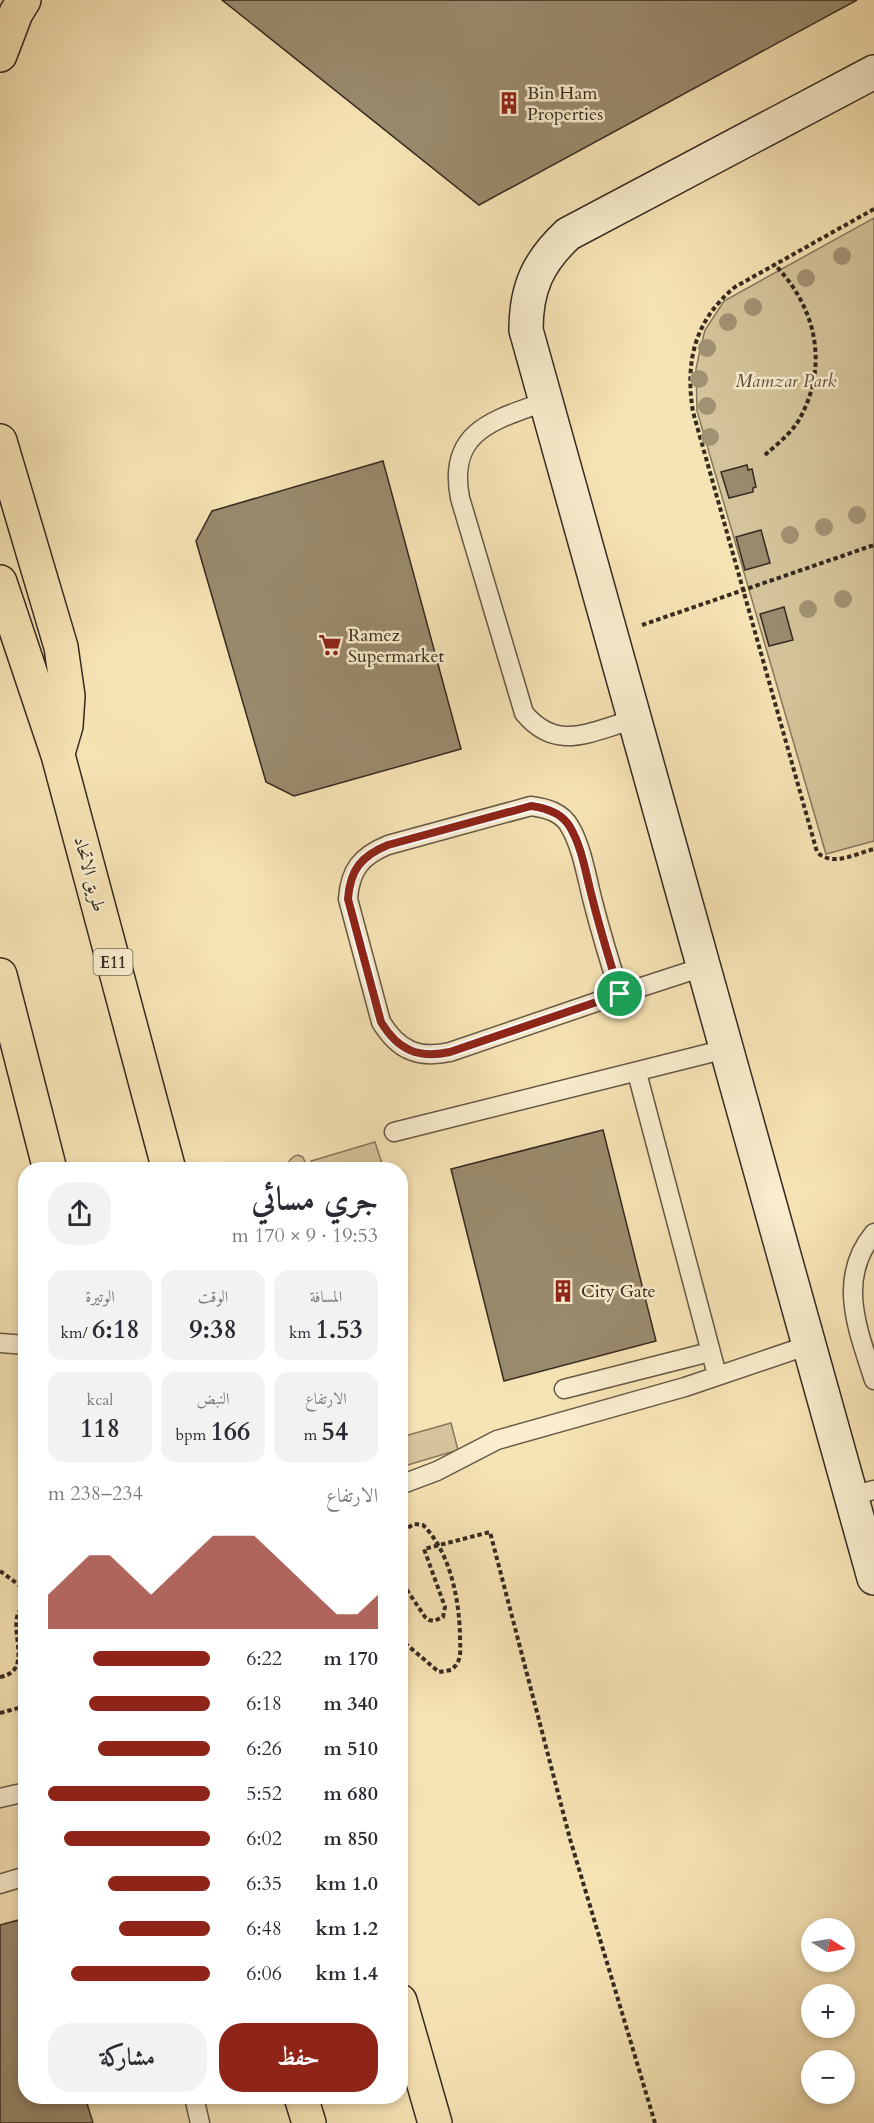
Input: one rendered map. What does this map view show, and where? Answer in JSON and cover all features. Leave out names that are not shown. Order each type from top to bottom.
[{"type":"highway","points":[[0,55],[16,13],[24,0]]},
{"type":"highway","points":[[0,441],[62,656],[68,696],[66,726],[58,755]]},
{"type":"highway","name":"طريق الاتحاد","points":[[0,582],[58,755],[167,1162]]},
{"type":"highway","points":[[0,975],[48,1162]]},
{"type":"highway","points":[[408,2029],[435,2123]]},
{"type":"highway","points":[[303,2104],[309,2123]]},
{"type":"main road","points":[[874,72],[568,234],[551,250],[538,270],[530,289],[526,309],[528,339],[544,402],[809,1345],[863,1493],[874,1578]]},
{"type":"lane","points":[[544,402],[486,425],[473,436],[464,449],[458,465],[457,482],[463,509],[524,713],[534,725],[546,733],[561,736],[576,735],[633,720]]},
{"type":"lane","points":[[620,994],[604,946],[576,840],[570,826],[559,815],[546,808],[531,806],[388,845],[369,855],[355,871],[349,885],[348,899],[381,1022],[398,1044],[409,1051],[423,1055],[450,1052],[703,967]]},
{"type":"lane","points":[[394,1132],[726,1049]]},
{"type":"lane","points":[[637,1073],[717,1376]]},
{"type":"lane","points":[[874,1233],[867,1240],[857,1262],[852,1290],[855,1318],[874,1380]]},
{"type":"lane","points":[[0,1343],[18,1344]]},
{"type":"lane","points":[[408,1482],[437,1471],[497,1440],[685,1387],[809,1345]]},
{"type":"lane","points":[[564,1389],[710,1352]]},
{"type":"lane","points":[[0,1798],[18,1794]]},
{"type":"lane","points":[[0,1884],[18,1878]]},
{"type":"lane","points":[[196,2104],[200,2123]]},
{"type":"path","points":[[874,209],[735,287],[718,301],[704,323],[695,346],[690,368],[689,389],[693,412],[742,590],[817,852],[823,858],[831,861],[874,849]]},
{"type":"path","points":[[765,455],[783,439],[799,419],[810,395],[816,364],[814,332],[803,302],[790,281],[775,265]]},
{"type":"path","points":[[610,636],[874,545]]},
{"type":"path","points":[[408,1528],[414,1524],[423,1525],[429,1531],[444,1559],[454,1588],[460,1619],[460,1659],[452,1670],[439,1672],[408,1646]]},
{"type":"path","points":[[408,1593],[425,1617],[429,1620],[439,1620],[443,1617],[444,1607],[424,1549],[490,1532],[570,1839],[655,2123]]},
{"type":"path","points":[[0,1571],[18,1584]]},
{"type":"path","points":[[0,1677],[12,1672],[16,1665],[11,1622],[14,1613],[18,1610]]},
{"type":"path","points":[[0,1713],[18,1708]]},
{"type":"green space","name":"Mamzar Park","points":[[874,218],[874,841],[826,854],[697,411],[696,369],[705,330],[724,301]]},
{"type":"green space","points":[[375,1142],[381,1162],[311,1162]]},
{"type":"green space","points":[[295,1156],[303,1157],[305,1162],[289,1162]]},
{"type":"green space","points":[[451,1423],[458,1450],[408,1465],[408,1435]]},
{"type":"building","name":"Bin Ham Properties","points":[[222,0],[857,0],[479,205]]},
{"type":"building","name":"Ramez Supermarket","points":[[383,461],[461,749],[294,796],[266,782],[196,541],[212,511]]},
{"type":"building","points":[[747,465],[748,470],[752,469],[756,487],[753,488],[753,492],[729,498],[721,472]]},
{"type":"building","points":[[761,530],[770,563],[745,570],[736,537]]},
{"type":"building","points":[[784,607],[793,640],[769,646],[760,614]]},
{"type":"building","name":"City Gate","points":[[603,1130],[656,1341],[504,1381],[451,1169]]},
{"type":"building","points":[[18,1920],[18,2104],[87,2104],[93,2123],[0,2123],[0,1925]]},
{"type":"place","name":"Bin Ham Properties","points":[[509,103]]},
{"type":"place","name":"Ramez Supermarket","points":[[330,645]]},
{"type":"place","name":"City Gate","points":[[563,1291]]},
{"type":"route","points":[[531,806],[546,808],[559,815],[570,826],[576,840],[604,946],[620,994],[450,1052],[423,1055],[409,1051],[388,1034],[381,1022],[348,899],[349,885],[355,871],[363,859],[388,845],[531,806]]}]
